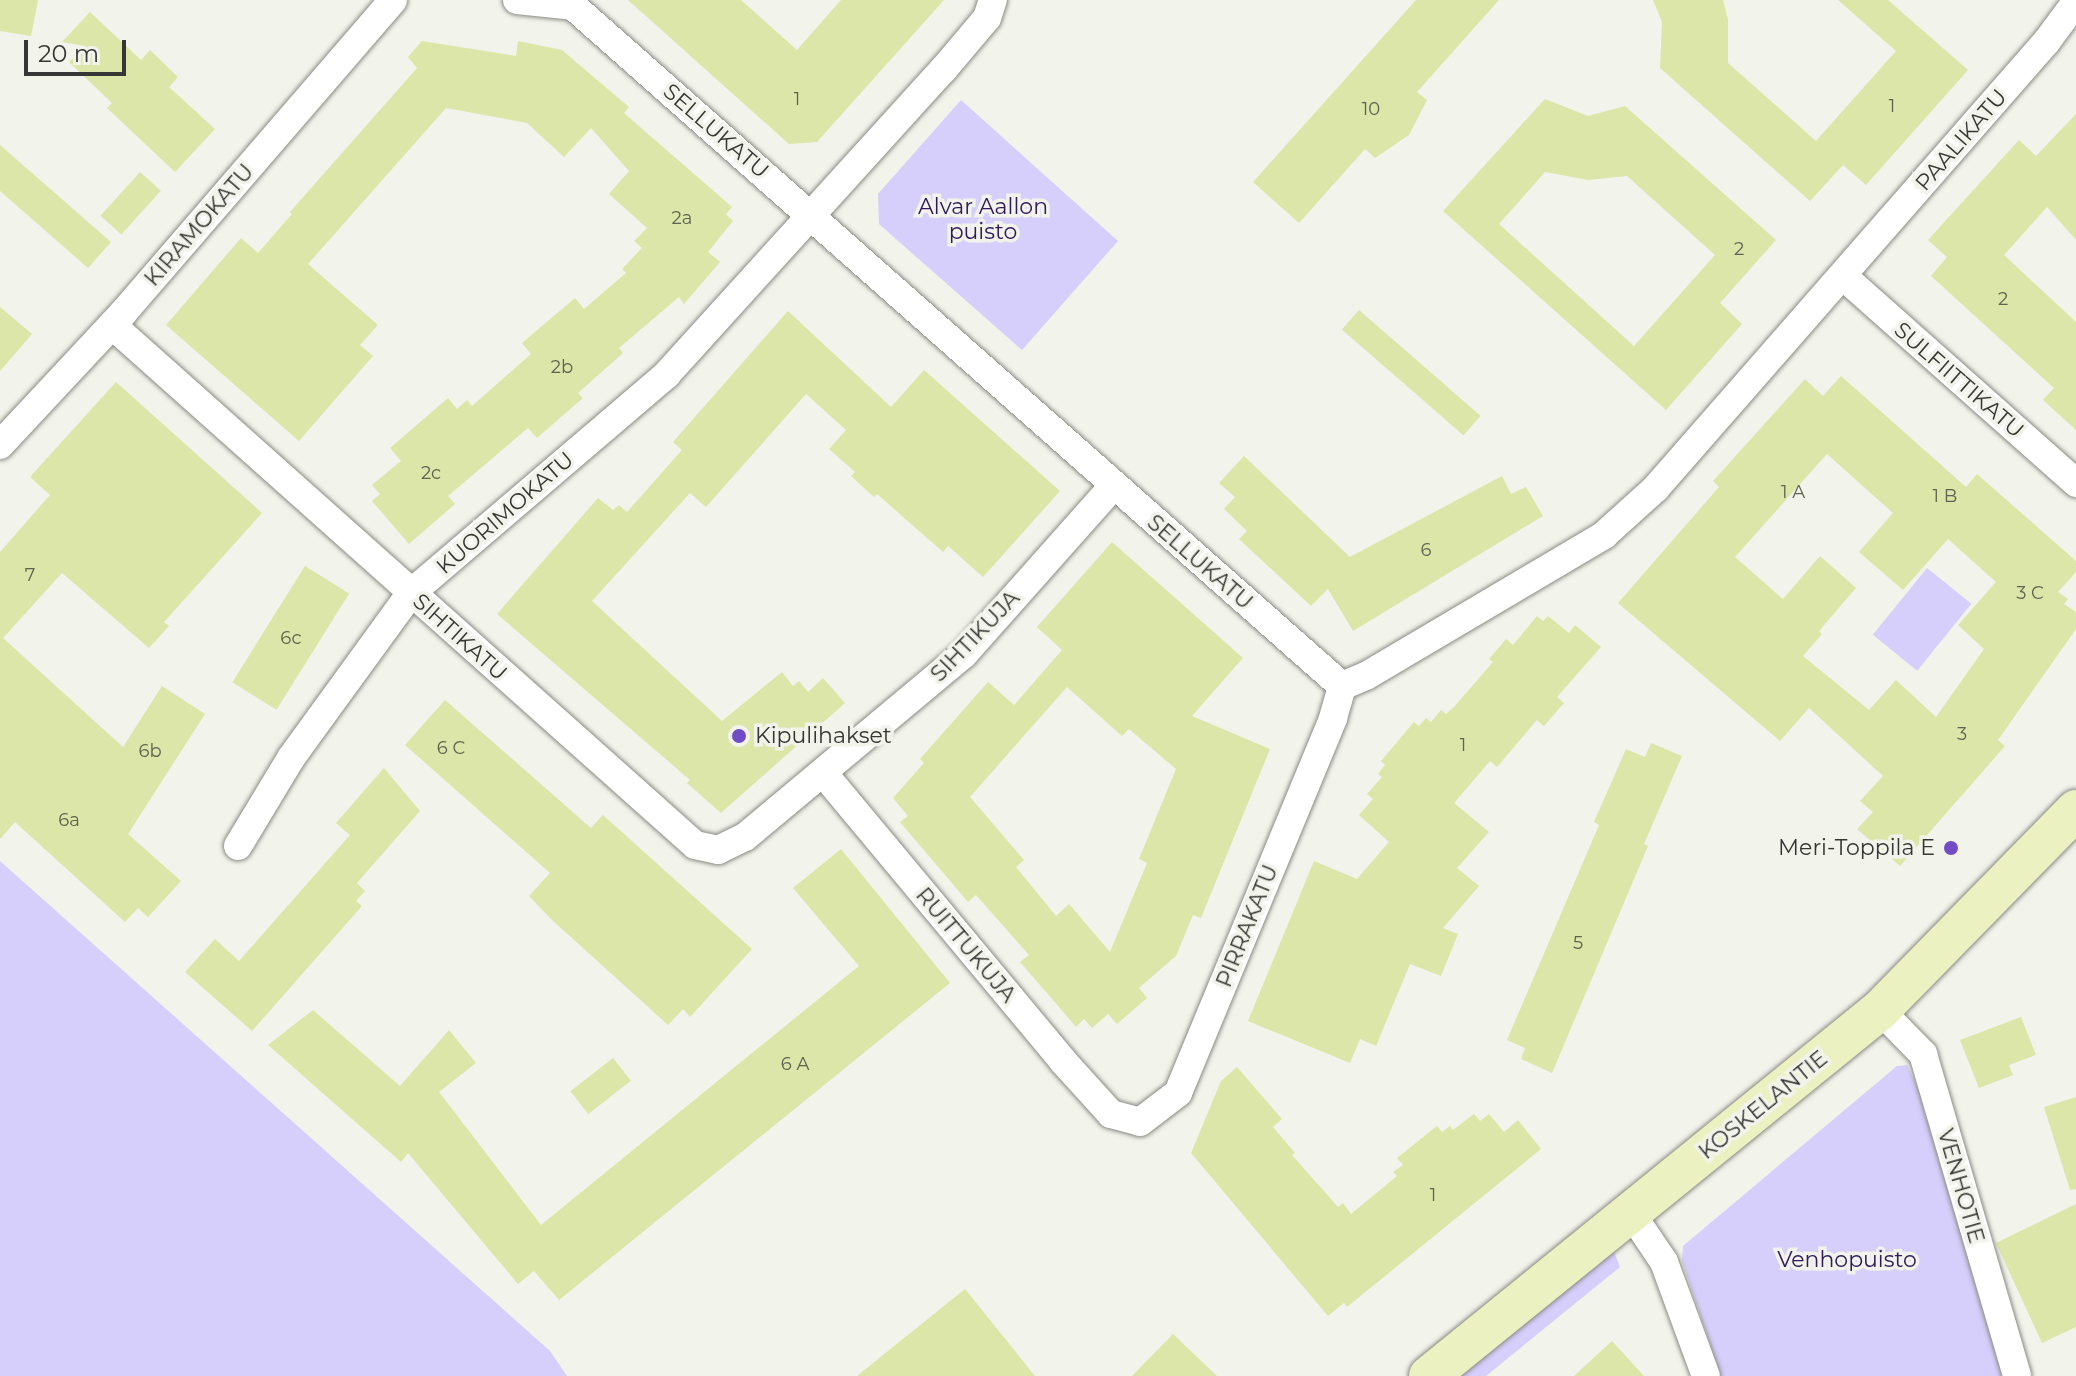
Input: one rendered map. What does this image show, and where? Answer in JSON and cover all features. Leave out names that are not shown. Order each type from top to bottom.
[{"type":"main road","name":"KOSKELANTIE","points":[[1429,1376],[1880,1010],[2071,824]]},
{"type":"street","name":"KIRAMOKATU","points":[[0,445],[112,325],[393,0]]},
{"type":"street","points":[[517,0],[572,3]]},
{"type":"street","name":"KUORIMOKATU","points":[[238,846],[291,758],[411,593],[667,374],[987,18],[993,0]]},
{"type":"street","name":"PAALIKATU","points":[[1843,276],[2047,41],[2076,2]]},
{"type":"street","name":"SELLUKATU","points":[[572,3],[1342,686]]},
{"type":"street","points":[[1342,686],[1366,676],[1604,535],[1655,489],[1843,276]]},
{"type":"street","name":"SULFIITTIKATU","points":[[1843,276],[2076,483]]},
{"type":"street","name":"SIHTIKATU","points":[[112,325],[695,845],[718,850],[745,837],[824,774]]},
{"type":"street","name":"SIHTIKUJA","points":[[824,774],[964,654],[1114,485]]},
{"type":"street","name":"PIRRAKATU","points":[[1111,1114],[1140,1122],[1178,1093],[1333,718],[1342,686]]},
{"type":"street","name":"RUITTUKUJA","points":[[824,774],[1062,1060],[1111,1114]]},
{"type":"street","name":"VENHOTIE","points":[[1880,1010],[1923,1054],[2017,1376]]},
{"type":"street","points":[[1631,1213],[1664,1262],[1706,1376]]},
{"type":"green space","name":"Alvar Aallon puisto","points":[[961,100],[1118,241],[1022,350],[879,224],[878,194]]},
{"type":"green space","points":[[1927,568],[1971,604],[1917,671],[1873,635]]},
{"type":"green space","points":[[0,861],[550,1351],[567,1376],[0,1376]]},
{"type":"green space","name":"Venhopuisto","points":[[1907,1065],[1920,1092],[2004,1376],[1721,1376],[1682,1261],[1683,1246],[1897,1066]]},
{"type":"green space","points":[[1614,1252],[1620,1267],[1486,1376],[1459,1376]]},
{"type":"building","points":[[0,0],[38,0],[31,36],[0,31]]},
{"type":"building","points":[[628,0],[741,0],[797,50],[841,0],[944,0],[817,142],[789,144]]},
{"type":"building","points":[[1416,0],[1499,0],[1417,92],[1427,100],[1409,135],[1375,158],[1365,149],[1299,223],[1253,182]]},
{"type":"building","points":[[1653,0],[1723,0],[1728,20],[1728,63],[1816,141],[1896,51],[1838,0],[1888,0],[1968,70],[1866,185],[1843,165],[1810,201],[1660,68],[1662,22]]},
{"type":"building","points":[[90,12],[141,60],[150,50],[178,77],[169,87],[215,129],[175,172],[107,108],[112,103],[69,62],[85,46],[62,42]]},
{"type":"building","points":[[422,41],[516,56],[518,41],[562,50],[629,107],[624,113],[732,207],[726,214],[733,221],[708,252],[720,262],[684,304],[679,297],[619,348],[623,353],[578,393],[583,398],[537,438],[528,428],[448,496],[455,504],[409,544],[372,501],[380,494],[372,485],[401,461],[390,448],[448,398],[457,409],[467,400],[472,406],[531,354],[522,343],[575,298],[584,309],[626,273],[622,269],[642,248],[634,241],[647,228],[609,194],[629,171],[591,128],[564,157],[527,123],[446,108],[308,264],[378,325],[360,345],[373,356],[299,441],[166,325],[241,238],[258,253],[292,214],[290,212],[417,68],[408,57]]},
{"type":"building","points":[[1545,99],[1588,116],[1625,106],[1776,240],[1720,303],[1742,324],[1666,410],[1443,211]],"holes":[[[1545,172],[1588,180],[1627,176],[1715,255],[1634,346],[1499,224]]]},
{"type":"building","points":[[2076,114],[2076,240],[2047,207],[2004,255],[2076,322],[2076,430],[2043,400],[2054,388],[1931,276],[1947,257],[1928,240],[2019,140],[2036,156]]},
{"type":"building","points":[[0,145],[111,242],[88,268],[0,191]]},
{"type":"building","points":[[140,172],[161,191],[121,235],[101,216]]},
{"type":"building","points":[[0,307],[32,334],[0,371]]},
{"type":"building","points":[[1359,310],[1481,416],[1463,435],[1342,330]]},
{"type":"building","points":[[788,311],[891,407],[924,370],[1060,491],[983,577],[948,546],[943,552],[877,494],[874,497],[851,476],[855,472],[829,449],[846,430],[806,394],[706,507],[690,493],[592,601],[722,721],[782,672],[793,686],[799,681],[808,692],[823,678],[845,703],[721,813],[687,783],[690,780],[497,614],[598,498],[613,510],[619,505],[627,512],[682,450],[673,442]]},
{"type":"building","points":[[1841,376],[1966,487],[1977,474],[2076,561],[2076,572],[2058,592],[2068,599],[2064,604],[2076,612],[2076,629],[1998,740],[2005,746],[1900,866],[1857,829],[1873,812],[1860,801],[1883,776],[1809,708],[1780,741],[1618,603],[1719,487],[1713,481],[1805,379],[1823,396]],"holes":[[[1827,454],[1893,513],[1859,552],[1903,590],[1948,539],[1996,582],[1958,625],[1984,649],[1936,717],[1896,680],[1869,710],[1803,656],[1822,634],[1819,631],[1856,588],[1820,556],[1783,599],[1735,557]]]},
{"type":"building","points":[[116,382],[262,513],[164,622],[169,626],[149,648],[62,573],[3,638],[123,747],[162,686],[205,714],[128,834],[181,881],[148,917],[138,908],[125,922],[15,822],[0,839],[0,552],[50,495],[30,477]]},
{"type":"building","points":[[1244,456],[1350,557],[1502,476],[1511,494],[1526,487],[1543,516],[1353,631],[1328,589],[1311,606],[1239,539],[1247,531],[1224,509],[1235,497],[1219,483]]},
{"type":"building","points":[[1112,542],[1243,658],[1192,716],[1270,749],[1201,918],[1193,915],[1176,956],[1139,988],[1147,998],[1117,1024],[1108,1014],[1092,1028],[1084,1019],[1076,1027],[1020,962],[1029,955],[976,895],[968,902],[900,822],[908,816],[893,798],[924,763],[920,759],[988,682],[1014,705],[1062,650],[1037,627]],"holes":[[[1067,687],[1122,736],[1129,729],[1176,769],[1139,859],[1147,863],[1110,952],[1069,904],[1056,916],[1016,867],[1024,860],[970,797]]]},
{"type":"building","points":[[305,566],[349,594],[276,710],[232,682]]},
{"type":"building","points":[[1537,616],[1543,621],[1548,616],[1569,633],[1575,625],[1601,647],[1557,697],[1564,703],[1544,726],[1537,720],[1497,767],[1490,761],[1454,803],[1489,832],[1457,868],[1479,886],[1443,928],[1458,934],[1441,976],[1410,964],[1376,1046],[1360,1039],[1350,1063],[1248,1021],[1314,861],[1357,879],[1389,842],[1359,815],[1373,799],[1367,794],[1382,777],[1378,774],[1385,765],[1381,761],[1414,722],[1419,726],[1426,718],[1431,722],[1441,710],[1446,714],[1454,707],[1493,662],[1489,659],[1506,639],[1513,645]]},
{"type":"building","points":[[445,700],[591,828],[603,815],[752,949],[690,1017],[683,1009],[668,1025],[551,919],[529,896],[550,873],[405,745]]},
{"type":"building","points":[[1651,743],[1682,756],[1644,844],[1648,846],[1552,1073],[1521,1059],[1525,1048],[1507,1040],[1599,825],[1594,822],[1626,749],[1645,757]]},
{"type":"building","points":[[384,768],[420,811],[357,883],[365,891],[356,901],[362,906],[252,1031],[185,972],[215,939],[239,961],[350,835],[336,823]]},
{"type":"building","points":[[841,849],[950,983],[559,1300],[534,1271],[518,1284],[408,1153],[401,1162],[268,1045],[313,1010],[400,1086],[449,1030],[476,1063],[439,1092],[541,1225],[859,966],[793,888]]},
{"type":"building","points":[[2021,1017],[2036,1055],[2009,1065],[2013,1075],[1979,1088],[1960,1040]]},
{"type":"building","points":[[613,1058],[631,1081],[588,1114],[570,1091]]},
{"type":"building","points":[[1237,1067],[1282,1119],[1273,1127],[1295,1153],[1292,1155],[1338,1207],[1343,1203],[1351,1214],[1397,1176],[1393,1172],[1403,1165],[1397,1158],[1437,1126],[1442,1132],[1450,1126],[1453,1130],[1474,1114],[1480,1121],[1489,1114],[1504,1132],[1518,1120],[1541,1149],[1347,1307],[1344,1303],[1328,1316],[1191,1153],[1221,1081]]},
{"type":"building","points":[[2076,1097],[2076,1189],[2070,1190],[2044,1107]]},
{"type":"building","points":[[2076,1204],[2076,1327],[2042,1343],[1996,1243]]},
{"type":"building","points":[[965,1289],[1035,1376],[857,1376]]},
{"type":"building","points":[[1173,1334],[1217,1376],[1132,1376]]},
{"type":"building","points":[[1612,1341],[1644,1376],[1574,1376]]},
{"type":"place","name":"Kipulihakset","points":[[739,736]]},
{"type":"place","name":"Meri-Toppila E","points":[[1951,848]]}]
